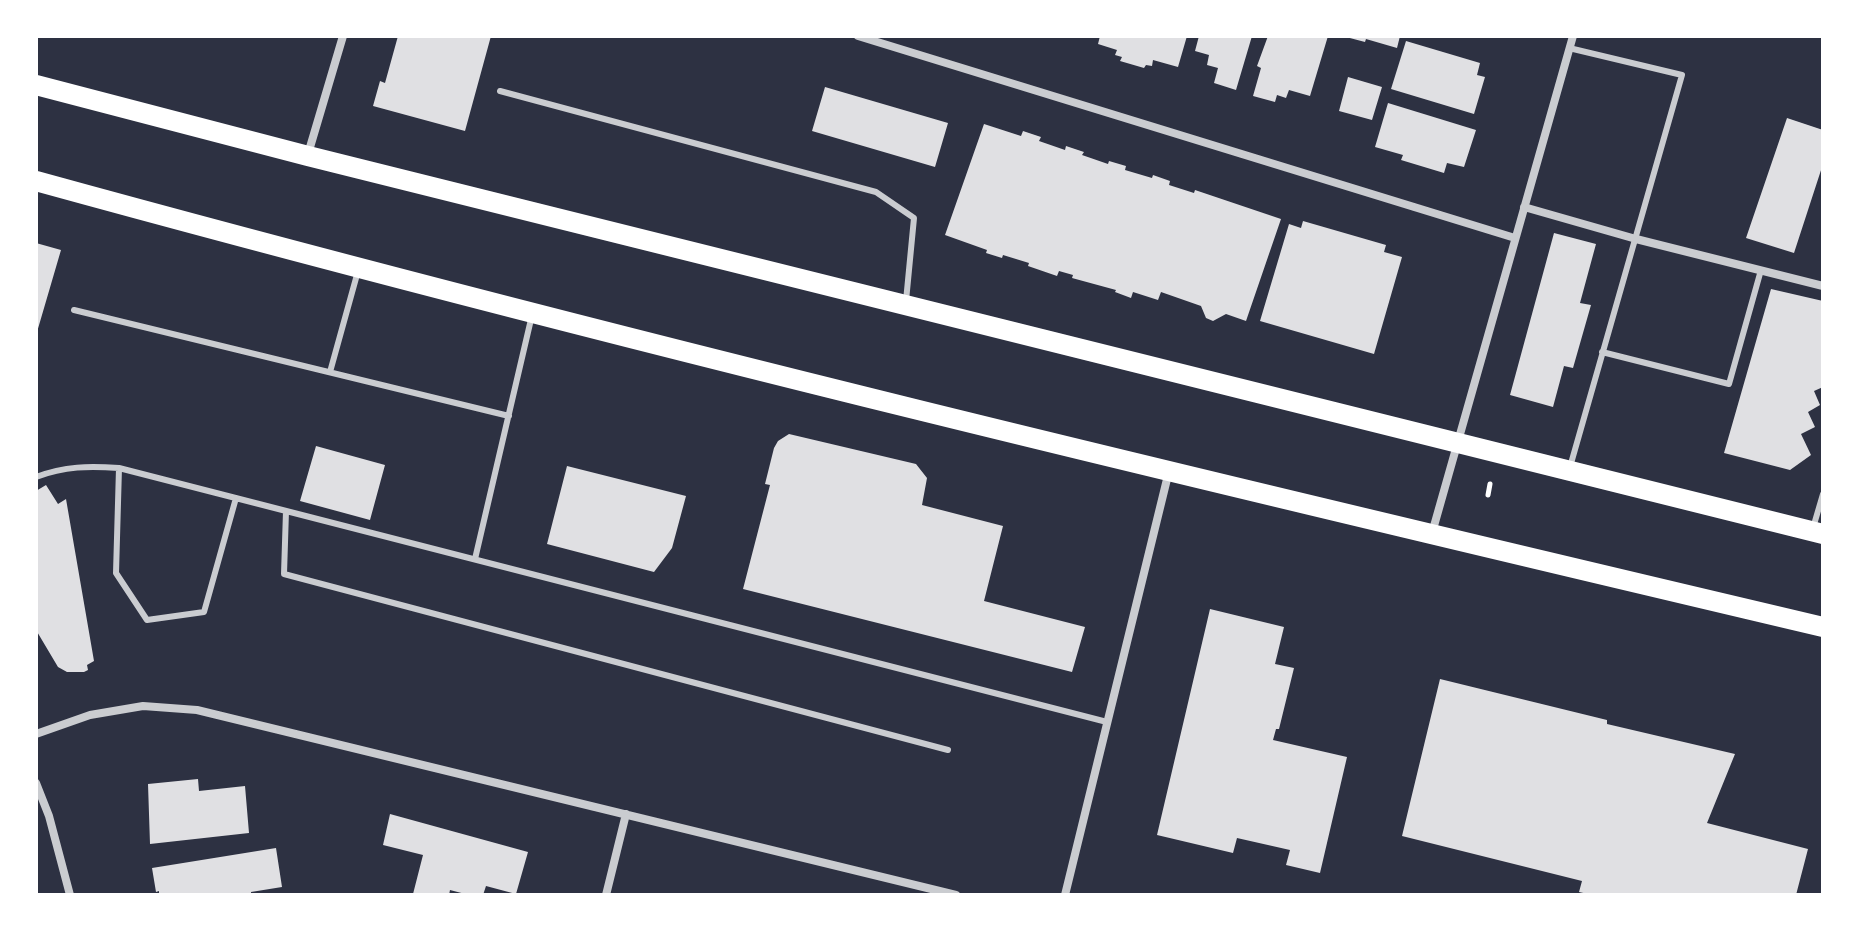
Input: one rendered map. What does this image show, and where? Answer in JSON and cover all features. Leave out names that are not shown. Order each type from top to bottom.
[{"type":"main road","points":[[36,85],[308,156],[1818,533]]},
{"type":"main road","points":[[36,181],[533,312],[1431,534],[1823,627]]},
{"type":"street","points":[[308,156],[343,36]]},
{"type":"street","points":[[858,36],[1515,238]]},
{"type":"street","points":[[1431,534],[1573,36]]},
{"type":"street","points":[[1524,207],[1823,286]]},
{"type":"street","points":[[1065,895],[1169,470]]},
{"type":"street","points":[[36,734],[90,715],[143,706],[197,710],[956,895]]},
{"type":"street","points":[[36,783],[49,816],[70,895]]},
{"type":"street","points":[[606,895],[626,814]]},
{"type":"lane","points":[[1569,48],[1682,75],[1569,471]]},
{"type":"lane","points":[[500,91],[876,192],[914,218],[906,305]]},
{"type":"lane","points":[[330,372],[359,268]]},
{"type":"lane","points":[[1602,352],[1729,384],[1761,270]]},
{"type":"lane","points":[[74,310],[509,416]]},
{"type":"lane","points":[[475,559],[533,312]]},
{"type":"lane","points":[[36,477],[81,465],[119,468],[1107,722]]},
{"type":"lane","points":[[119,468],[116,573],[147,620],[204,612],[236,498]]},
{"type":"lane","points":[[1818,533],[1823,494]]},
{"type":"lane","points":[[286,511],[284,574],[948,750]]},
{"type":"path","points":[[1488,495],[1490,484]]},
{"type":"building","points":[[398,36],[491,36],[465,131],[373,106],[380,81],[385,83]]},
{"type":"building","points":[[1100,36],[1187,36],[1178,67],[1153,60],[1152,66],[1146,65],[1144,68],[1120,61],[1122,57],[1115,55],[1117,50],[1098,44]]},
{"type":"building","points":[[1199,36],[1252,36],[1236,90],[1214,83],[1218,68],[1207,65],[1209,55],[1195,51]]},
{"type":"building","points":[[1268,36],[1328,36],[1310,96],[1289,90],[1286,98],[1277,95],[1275,102],[1253,96],[1261,68],[1257,66]]},
{"type":"building","points":[[1400,36],[1397,48],[1346,37]]},
{"type":"building","points":[[1406,41],[1480,63],[1477,75],[1485,77],[1474,114],[1391,89]]},
{"type":"building","points":[[1348,77],[1382,87],[1372,120],[1339,111]]},
{"type":"building","points":[[825,87],[948,123],[935,167],[812,131]]},
{"type":"building","points":[[1388,103],[1476,130],[1464,167],[1447,163],[1444,173],[1401,160],[1403,155],[1375,147]]},
{"type":"building","points":[[1787,118],[1823,130],[1823,164],[1794,253],[1746,238]]},
{"type":"building","points":[[984,124],[1021,136],[1023,131],[1041,137],[1039,141],[1065,150],[1066,146],[1108,164],[1109,161],[1126,166],[1125,170],[1170,181],[1169,185],[1194,193],[1195,190],[1281,219],[1246,321],[1226,314],[1213,321],[1206,318],[1201,306],[1161,292],[1158,300],[1133,292],[1131,298],[1116,290],[1072,278],[1073,275],[1059,271],[1057,276],[1028,266],[1029,263],[986,253],[987,250],[945,235]]},
{"type":"building","points":[[1303,221],[1386,245],[1384,252],[1402,257],[1374,354],[1260,321],[1289,224],[1301,228]]},
{"type":"building","points":[[1554,233],[1596,244],[1580,303],[1591,305],[1573,368],[1564,366],[1553,407],[1510,395]]},
{"type":"building","points":[[36,243],[61,250],[37,332],[36,332]]},
{"type":"building","points":[[1771,289],[1823,301],[1823,387],[1814,391],[1820,405],[1808,412],[1815,427],[1801,434],[1811,455],[1790,470],[1724,453]]},
{"type":"building","points":[[789,434],[916,464],[927,478],[922,505],[1003,526],[984,601],[1085,627],[1072,672],[743,589],[770,485],[765,484],[774,448]]},
{"type":"building","points":[[316,446],[385,465],[370,520],[300,501]]},
{"type":"building","points":[[567,466],[686,496],[672,548],[654,572],[547,544]]},
{"type":"building","points":[[46,485],[58,504],[66,499],[94,661],[87,665],[88,670],[84,672],[67,672],[58,667],[36,630],[36,491]]},
{"type":"building","points":[[1210,609],[1284,627],[1275,664],[1294,668],[1279,729],[1276,729],[1273,740],[1347,757],[1320,873],[1286,865],[1290,850],[1237,838],[1233,853],[1157,835]]},
{"type":"building","points":[[1440,679],[1607,720],[1607,724],[1735,754],[1707,823],[1808,849],[1796,895],[1592,895],[1579,892],[1582,881],[1402,836]]},
{"type":"building","points":[[198,779],[199,791],[245,786],[249,833],[150,844],[148,784]]},
{"type":"building","points":[[390,814],[528,852],[516,894],[486,886],[483,895],[450,890],[449,895],[413,894],[423,855],[383,845]]},
{"type":"building","points":[[276,848],[282,887],[251,892],[251,895],[159,895],[159,891],[156,892],[152,868]]}]
